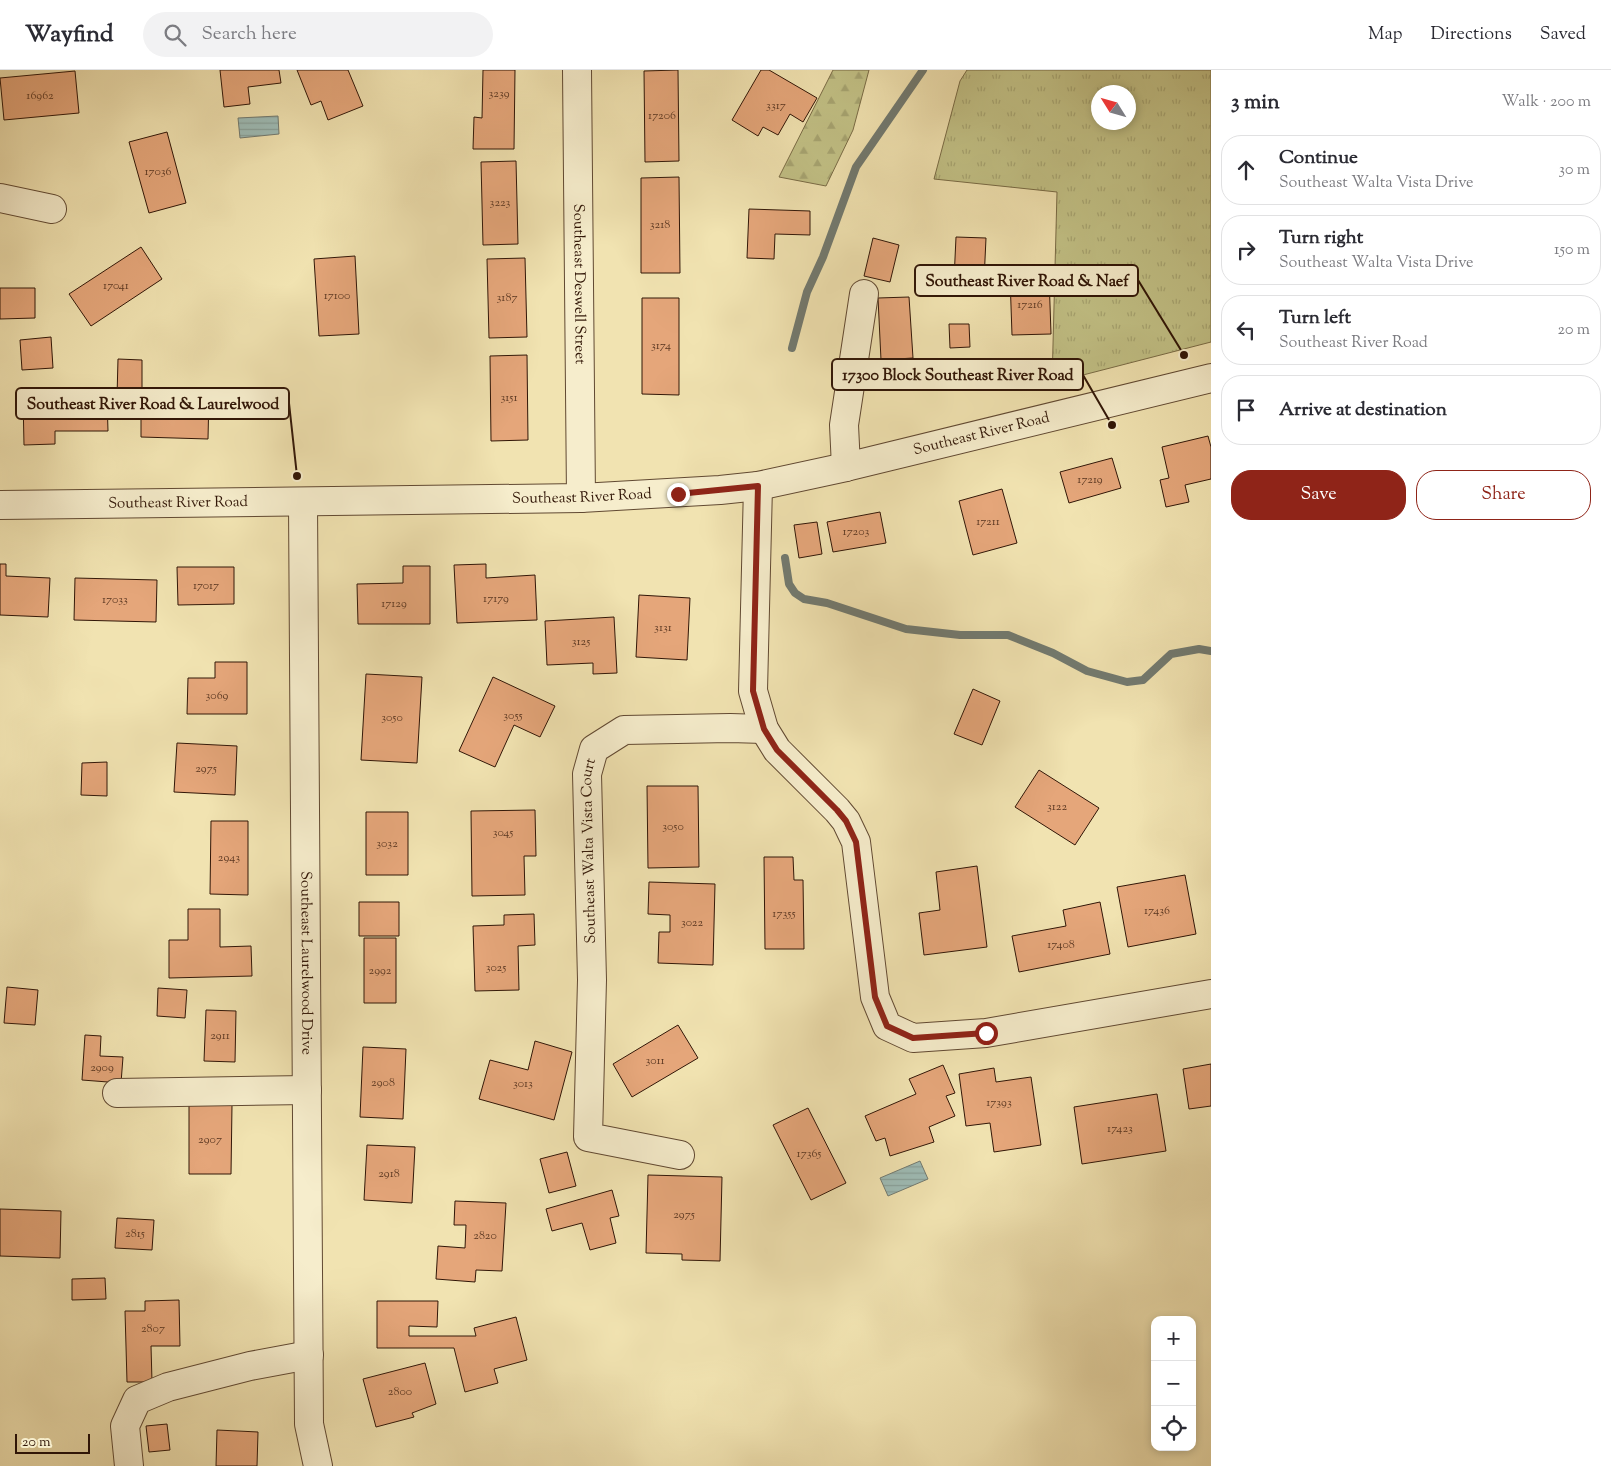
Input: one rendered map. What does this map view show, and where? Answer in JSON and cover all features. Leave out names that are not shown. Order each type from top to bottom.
[{"type":"street","name":"Southeast Deswell Street","points":[[577,70],[581,498]]},
{"type":"street","points":[[0,198],[52,209]]},
{"type":"street","points":[[846,467],[844,425],[864,294]]},
{"type":"street","name":"Southeast River Road","points":[[0,504],[303,503],[581,498],[678,494],[758,486],[846,467],[1211,378]]},
{"type":"street","points":[[758,486],[753,691],[764,729],[777,750],[846,821],[856,842],[875,997],[887,1026],[913,1038],[986,1033],[1211,994]]},
{"type":"street","name":"Southeast Laurelwood Drive","points":[[303,503],[309,1424],[318,1466]]},
{"type":"street","name":"Southeast Walta Vista Court","points":[[680,1156],[588,1137],[592,980],[587,774],[594,749],[624,730],[764,729]]},
{"type":"street","points":[[117,1092],[307,1090]]},
{"type":"street","points":[[129,1466],[125,1426],[137,1400],[155,1392],[204,1378],[250,1366],[309,1355]]},
{"type":"green space","points":[[833,70],[869,70],[853,130],[826,186],[779,177]]},
{"type":"green space","points":[[967,70],[1211,70],[1211,342],[1052,383],[1057,192],[934,179],[960,81]]},
{"type":"water","points":[[278,116],[279,134],[240,138],[238,118]]},
{"type":"water","points":[[920,1161],[928,1179],[888,1196],[880,1178]]},
{"type":"building","points":[[220,70],[279,70],[281,83],[248,87],[250,104],[224,107]]},
{"type":"building","points":[[297,70],[348,70],[363,106],[328,120],[321,101],[311,105]]},
{"type":"building","points":[[483,70],[515,70],[514,149],[473,149],[474,117],[482,118]]},
{"type":"building","points":[[678,70],[679,161],[645,162],[644,71]]},
{"type":"building","points":[[761,70],[769,70],[817,98],[803,122],[790,114],[778,135],[763,127],[758,136],[732,120]]},
{"type":"building","points":[[75,71],[79,113],[4,120],[0,78]]},
{"type":"building","points":[[167,132],[186,203],[149,213],[129,142]]},
{"type":"building","points":[[516,161],[518,244],[483,245],[481,162]]},
{"type":"building","points":[[679,177],[680,273],[641,273],[641,178]]},
{"type":"building","points":[[749,209],[810,211],[810,235],[775,234],[774,259],[747,258]]},
{"type":"building","points":[[956,237],[986,238],[984,281],[954,280]]},
{"type":"building","points":[[873,238],[899,245],[890,282],[864,276]]},
{"type":"building","points":[[141,247],[162,279],[91,326],[69,294]]},
{"type":"building","points":[[355,256],[359,334],[319,336],[314,259]]},
{"type":"building","points":[[525,258],[527,337],[489,338],[487,259]]},
{"type":"building","points":[[1049,276],[1051,334],[1012,335],[1010,277]]},
{"type":"building","points":[[0,288],[35,288],[35,318],[0,319]]},
{"type":"building","points":[[909,297],[913,358],[881,360],[878,298]]},
{"type":"building","points":[[642,298],[679,298],[679,395],[642,394]]},
{"type":"building","points":[[949,324],[969,324],[970,347],[950,348]]},
{"type":"building","points":[[51,337],[53,368],[22,370],[20,340]]},
{"type":"building","points":[[527,355],[528,440],[491,441],[490,356]]},
{"type":"building","points":[[118,359],[142,360],[142,392],[209,394],[208,439],[141,437],[141,398],[117,397]]},
{"type":"building","points":[[23,398],[107,398],[108,431],[55,431],[55,444],[24,445]]},
{"type":"building","points":[[1208,436],[1211,447],[1211,479],[1185,485],[1189,502],[1166,507],[1160,480],[1169,478],[1162,447]]},
{"type":"building","points":[[1112,458],[1121,488],[1069,503],[1060,472]]},
{"type":"building","points":[[1002,489],[1017,543],[973,555],[959,501]]},
{"type":"building","points":[[880,512],[886,543],[833,552],[827,522]]},
{"type":"building","points":[[817,522],[822,554],[799,558],[794,525]]},
{"type":"building","points":[[0,564],[6,564],[6,576],[50,578],[48,617],[0,615]]},
{"type":"building","points":[[486,564],[486,578],[535,575],[537,620],[457,623],[454,565]]},
{"type":"building","points":[[403,566],[430,566],[430,624],[358,624],[357,584],[403,583]]},
{"type":"building","points":[[177,567],[234,567],[234,604],[178,605]]},
{"type":"building","points":[[75,578],[157,580],[156,622],[74,620]]},
{"type":"building","points":[[639,595],[690,598],[687,660],[636,657]]},
{"type":"building","points":[[614,617],[617,673],[593,674],[593,663],[547,665],[545,621]]},
{"type":"building","points":[[215,662],[247,662],[247,714],[187,714],[188,678],[215,678]]},
{"type":"building","points":[[366,674],[422,677],[417,763],[361,760]]},
{"type":"building","points":[[493,677],[555,706],[540,737],[514,725],[495,767],[459,751]]},
{"type":"building","points":[[973,689],[1000,701],[982,745],[954,734]]},
{"type":"building","points":[[177,743],[237,746],[235,795],[174,792]]},
{"type":"building","points":[[107,762],[107,796],[81,795],[82,763]]},
{"type":"building","points":[[1039,770],[1099,808],[1075,845],[1015,807]]},
{"type":"building","points":[[647,786],[698,786],[699,867],[648,868]]},
{"type":"building","points":[[535,810],[536,856],[524,856],[525,895],[472,896],[471,811]]},
{"type":"building","points":[[366,812],[408,812],[408,875],[366,875]]},
{"type":"building","points":[[211,821],[248,821],[248,895],[210,894]]},
{"type":"building","points":[[764,857],[793,857],[794,880],[803,880],[804,949],[765,949]]},
{"type":"building","points":[[977,866],[987,947],[924,955],[919,913],[940,910],[936,872]]},
{"type":"building","points":[[1185,875],[1196,934],[1128,947],[1117,887]]},
{"type":"building","points":[[649,882],[715,884],[713,965],[658,963],[659,932],[670,932],[670,915],[648,914]]},
{"type":"building","points":[[359,902],[399,902],[399,936],[359,936]]},
{"type":"building","points":[[1100,902],[1110,954],[1019,972],[1012,936],[1066,926],[1063,910]]},
{"type":"building","points":[[188,909],[220,909],[220,947],[251,946],[252,976],[169,978],[169,940],[188,940]]},
{"type":"building","points":[[534,914],[535,945],[518,946],[519,990],[475,991],[473,926],[504,925],[504,915]]},
{"type":"building","points":[[364,938],[396,938],[396,1003],[364,1003]]},
{"type":"building","points":[[7,987],[38,990],[35,1025],[4,1023]]},
{"type":"building","points":[[158,988],[187,990],[185,1018],[157,1016]]},
{"type":"building","points":[[206,1010],[236,1011],[235,1062],[204,1061]]},
{"type":"building","points":[[678,1025],[698,1058],[632,1097],[613,1064]]},
{"type":"building","points":[[85,1035],[101,1036],[100,1056],[123,1057],[121,1083],[82,1080]]},
{"type":"building","points":[[535,1041],[572,1052],[554,1120],[479,1099],[490,1060],[528,1070]]},
{"type":"building","points":[[363,1047],[406,1049],[403,1119],[360,1117]]},
{"type":"building","points":[[1211,1064],[1211,1106],[1189,1109],[1183,1069]]},
{"type":"building","points":[[943,1065],[955,1093],[946,1096],[955,1116],[929,1127],[934,1142],[890,1156],[885,1138],[876,1141],[865,1116],[916,1094],[909,1079]]},
{"type":"building","points":[[994,1068],[996,1082],[1031,1077],[1041,1145],[994,1152],[990,1123],[966,1126],[959,1074]]},
{"type":"building","points":[[1157,1094],[1166,1151],[1082,1164],[1074,1107]]},
{"type":"building","points":[[189,1104],[232,1105],[231,1174],[189,1174]]},
{"type":"building","points":[[808,1108],[846,1183],[811,1200],[773,1125]]},
{"type":"building","points":[[367,1145],[415,1147],[412,1203],[364,1200]]},
{"type":"building","points":[[567,1152],[576,1186],[549,1193],[540,1159]]},
{"type":"building","points":[[648,1175],[722,1177],[720,1261],[682,1260],[682,1254],[646,1253]]},
{"type":"building","points":[[612,1190],[619,1216],[610,1218],[616,1243],[590,1250],[582,1223],[552,1231],[546,1209]]},
{"type":"building","points":[[455,1201],[506,1203],[502,1271],[476,1270],[475,1282],[436,1279],[438,1246],[465,1248],[466,1225],[454,1225]]},
{"type":"building","points":[[0,1209],[61,1211],[60,1258],[0,1256]]},
{"type":"building","points":[[117,1218],[154,1220],[152,1250],[115,1248]]},
{"type":"building","points":[[105,1278],[106,1299],[72,1300],[72,1279]]},
{"type":"building","points":[[179,1300],[180,1346],[151,1346],[152,1382],[127,1382],[125,1311],[145,1311],[145,1301]]},
{"type":"building","points":[[377,1301],[438,1301],[437,1327],[409,1326],[409,1336],[476,1336],[474,1328],[516,1317],[527,1360],[494,1369],[498,1383],[465,1392],[454,1348],[377,1348]]},
{"type":"building","points":[[425,1363],[436,1404],[412,1413],[414,1417],[376,1427],[363,1379]]},
{"type":"building","points":[[167,1424],[170,1450],[149,1452],[146,1426]]},
{"type":"building","points":[[217,1430],[258,1432],[257,1466],[216,1466]]},
{"type":"waterway","points":[[792,348],[807,292],[823,257],[856,167],[923,70]]},
{"type":"waterway","points":[[785,558],[789,584],[795,593],[804,599],[827,603],[906,629],[960,635],[1008,635],[1053,653],[1087,671],[1127,682],[1143,680],[1171,654],[1199,649],[1211,651]]},
{"type":"place","name":"Southeast River Road & Naef","points":[[1184,355]]},
{"type":"place","name":"17300 Block Southeast River Road","points":[[1112,425]]},
{"type":"place","name":"Southeast River Road & Laurelwood","points":[[297,476]]},
{"type":"route","points":[[678,494],[758,486],[753,691],[764,729],[777,750],[832,804],[846,821],[856,842],[875,997],[887,1026],[913,1038],[986,1033]]}]
